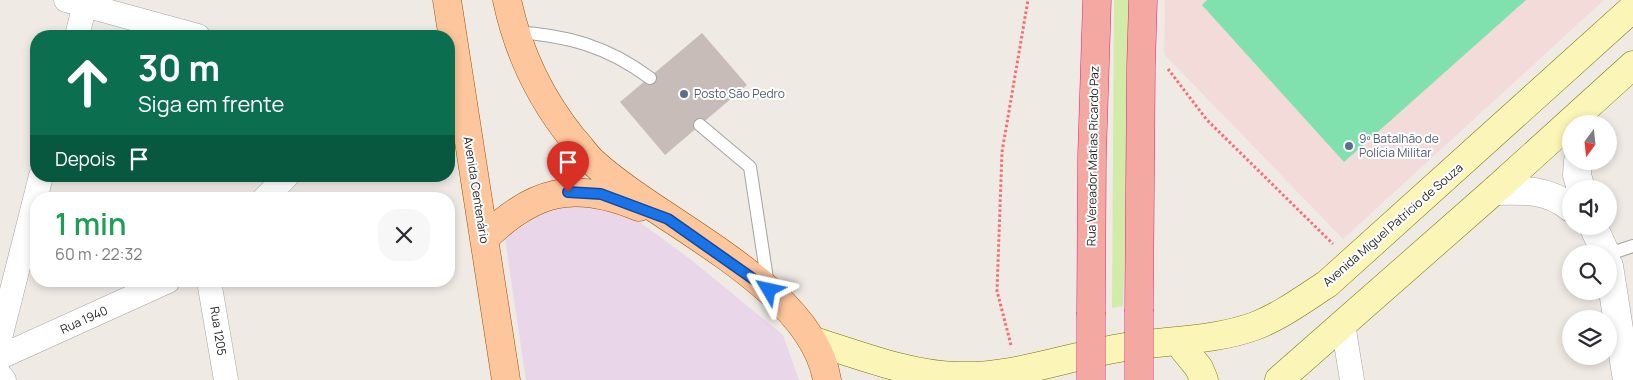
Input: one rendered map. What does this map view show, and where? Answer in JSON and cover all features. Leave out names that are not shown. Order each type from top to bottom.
[{"type":"highway","name":"Rua Vereador Matias Ricardo Paz","points":[[1091,380],[1092,156],[1097,0]]},
{"type":"highway","points":[[1139,380],[1143,0]]},
{"type":"main road","name":"Avenida Centenário","points":[[447,0],[452,30]]},
{"type":"main road","points":[[506,0],[514,32],[534,80],[552,111],[592,162],[668,219],[769,290],[795,316],[814,341],[827,380]]},
{"type":"main road","name":"Avenida Miguel Patrício de Souza","points":[[814,341],[894,367],[956,376],[1010,376],[1124,347],[1178,342],[1256,326],[1294,306],[1328,284],[1633,8]]},
{"type":"main road","name":"Avenida Centenário","points":[[455,52],[506,380]]},
{"type":"main road","points":[[1586,115],[1633,65]]},
{"type":"main road","points":[[1287,377],[1342,324],[1494,191],[1562,135]]},
{"type":"main road","points":[[484,239],[507,216],[536,200],[568,192],[601,194],[668,219]]},
{"type":"main road","points":[[1178,342],[1199,368],[1204,380]]},
{"type":"street","points":[[77,30],[79,2],[177,30]]},
{"type":"street","points":[[271,192],[280,182]]},
{"type":"street","points":[[1494,191],[1526,189],[1546,193],[1562,203]]},
{"type":"street","points":[[0,338],[30,219]]},
{"type":"street","name":"Rua 1940","points":[[0,357],[155,287]]},
{"type":"street","name":"Rua 1205","points":[[211,287],[226,380]]},
{"type":"street","points":[[1614,300],[1627,380]]},
{"type":"street","points":[[1342,324],[1352,380]]},
{"type":"street","points":[[0,375],[4,380]]},
{"type":"lane","points":[[514,32],[549,34],[600,48],[628,62],[650,78]]},
{"type":"lane","points":[[700,125],[750,167],[769,290]]},
{"type":"lane","points":[[1599,238],[1633,246]]},
{"type":"path","points":[[1010,376],[997,291],[1002,152],[1028,0]]},
{"type":"path","points":[[1162,63],[1175,76],[1207,120],[1334,245]]},
{"type":"shaded area","name":"9º Batalhão de Polícia Militar","points":[[1165,0],[1604,0],[1343,239],[1164,54]]},
{"type":"shaded area","points":[[580,203],[626,212],[690,259],[783,335],[799,380],[526,380],[505,239],[546,209]]},
{"type":"green space","points":[[1114,0],[1133,0],[1123,306],[1112,308]]},
{"type":"green space","points":[[1207,0],[1526,0],[1344,162],[1202,5]]},
{"type":"building","name":"Posto São Pedro","points":[[702,33],[747,85],[665,155],[620,102]]},
{"type":"place","name":"Posto São Pedro","points":[[684,94]]},
{"type":"place","name":"9º Batalhão de Polícia Militar","points":[[1349,146]]},
{"type":"route","points":[[568,192],[601,194],[633,204],[668,219],[769,290]]}]
